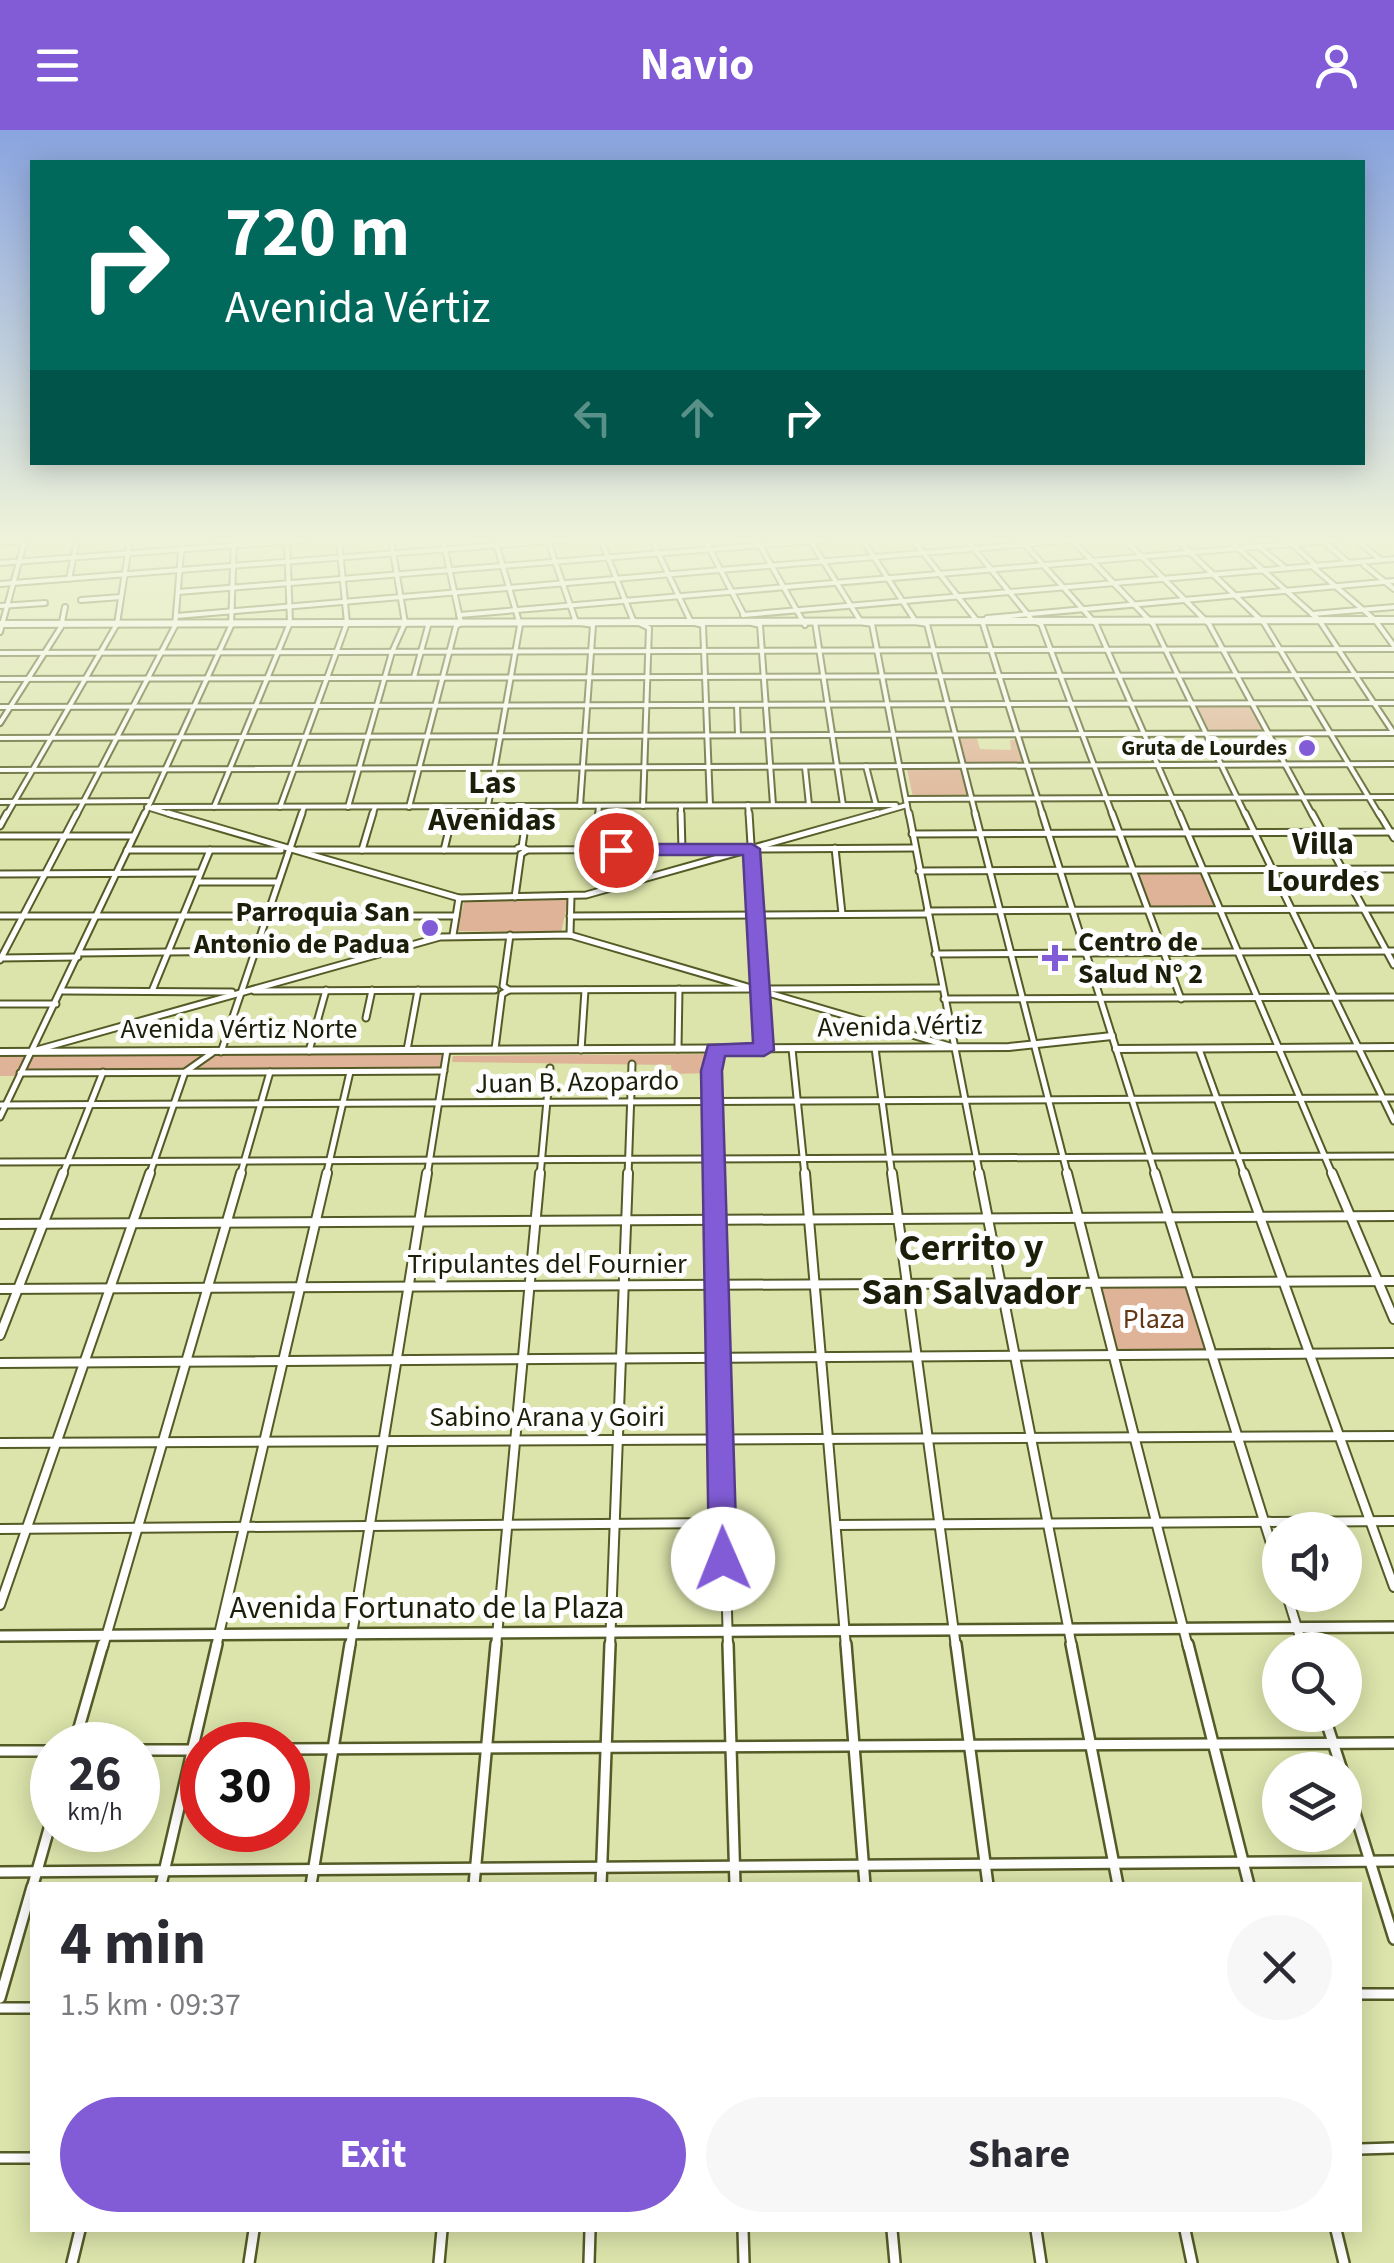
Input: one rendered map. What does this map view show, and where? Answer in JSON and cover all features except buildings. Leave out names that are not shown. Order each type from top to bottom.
[{"type":"street","points":[[0,723],[53,640]]},
{"type":"street","points":[[0,826],[108,640]]},
{"type":"street","points":[[0,958],[167,640]]},
{"type":"street","points":[[0,1117],[63,992],[225,640]]},
{"type":"street","points":[[214,807],[283,640]]},
{"type":"street","points":[[280,807],[339,640]]},
{"type":"street","points":[[348,807],[397,640]]},
{"type":"street","points":[[414,678],[424,640]]},
{"type":"street","points":[[409,807],[453,640]]},
{"type":"street","points":[[488,806],[517,640]]},
{"type":"street","points":[[580,806],[591,640]]},
{"type":"street","points":[[643,806],[648,640]]},
{"type":"street","points":[[705,640],[710,806]]},
{"type":"street","points":[[761,640],[773,805]]},
{"type":"street","points":[[819,640],[842,805]]},
{"type":"street","points":[[876,640],[1117,1882]]},
{"type":"street","points":[[931,640],[1248,1882]]},
{"type":"street","points":[[989,640],[1262,1515]]},
{"type":"street","points":[[1046,640],[1181,998]]},
{"type":"street","points":[[1104,640],[1394,1319]]},
{"type":"street","points":[[1161,640],[1394,1122]]},
{"type":"street","points":[[1217,640],[1390,951],[1394,965]]},
{"type":"street","points":[[1274,640],[1393,834]]},
{"type":"street","points":[[1332,640],[1394,733]]},
{"type":"street","points":[[0,653],[1394,648]]},
{"type":"street","points":[[0,680],[1394,675]]},
{"type":"street","points":[[0,707],[1394,703]]},
{"type":"street","points":[[737,705],[738,735]]},
{"type":"street","points":[[0,738],[1394,733]]},
{"type":"street","points":[[0,770],[1394,764]]},
{"type":"street","points":[[866,766],[876,805]]},
{"type":"street","points":[[805,767],[809,805]]},
{"type":"street","points":[[0,802],[455,807],[1394,797]]},
{"type":"street","points":[[148,804],[288,850],[459,898],[571,896],[752,849],[906,802]]},
{"type":"street","points":[[748,805],[764,1050]]},
{"type":"street","points":[[515,897],[528,806]]},
{"type":"street","points":[[596,850],[599,806]]},
{"type":"street","points":[[681,806],[682,850]]},
{"type":"street","points":[[0,1605],[185,1072],[217,1053],[242,992],[304,807]]},
{"type":"street","points":[[362,850],[375,807]]},
{"type":"street","points":[[444,850],[455,807]]},
{"type":"street","points":[[636,850],[637,828]]},
{"type":"street","points":[[912,834],[1393,834]]},
{"type":"street","points":[[0,836],[133,836]]},
{"type":"street","points":[[835,848],[842,914]]},
{"type":"street","points":[[127,850],[915,848]]},
{"type":"street","points":[[152,991],[210,850]]},
{"type":"street","points":[[920,872],[1394,869]]},
{"type":"street","points":[[0,874],[200,874]]},
{"type":"street","points":[[196,882],[278,882]]},
{"type":"street","points":[[570,935],[571,896]]},
{"type":"street","points":[[452,935],[459,898]]},
{"type":"street","points":[[570,916],[1394,909]]},
{"type":"street","points":[[0,916],[456,916]]},
{"type":"street","points":[[0,1052],[31,1051],[452,935],[570,935],[954,1048]]},
{"type":"street","points":[[495,1049],[510,936]]},
{"type":"street","points":[[0,958],[256,951]]},
{"type":"street","points":[[936,954],[1390,951]]},
{"type":"street","points":[[63,992],[942,988]]},
{"type":"street","points":[[309,1051],[326,990]]},
{"type":"street","points":[[366,1018],[372,990]]},
{"type":"street","points":[[407,1050],[418,990]]},
{"type":"street","points":[[581,1050],[586,990]]},
{"type":"street","points":[[678,1049],[679,990]]},
{"type":"street","points":[[944,999],[1394,997]]},
{"type":"street","points":[[0,1004],[56,1004]]},
{"type":"street","name":"Avenida Vértiz","points":[[447,1050],[954,1048],[1035,1046],[1112,1036]]},
{"type":"street","points":[[1116,1049],[1394,1047]]},
{"type":"street","points":[[875,1048],[988,1882]]},
{"type":"street","points":[[792,1049],[817,1285],[865,1882]]},
{"type":"street","points":[[1199,1049],[1394,1587]]},
{"type":"street","points":[[311,1882],[447,1050]]},
{"type":"street","name":"Avenida Vértiz Norte","points":[[31,1051],[447,1050]]},
{"type":"street","points":[[716,1050],[712,1101],[735,1882]]},
{"type":"street","points":[[601,1882],[632,1064]]},
{"type":"street","points":[[474,1882],[550,1068]]},
{"type":"street","points":[[20,1073],[444,1071]]},
{"type":"street","points":[[0,1334],[103,1072]]},
{"type":"street","points":[[81,1722],[270,1072]]},
{"type":"street","points":[[202,1722],[219,1635],[350,1072]]},
{"type":"street","name":"Juan B. Azopardo","points":[[3,1105],[1394,1098]]},
{"type":"street","points":[[0,1162],[1394,1156]]},
{"type":"street","points":[[0,1224],[1394,1216]]},
{"type":"street","name":"Tripulantes del Fournier","points":[[0,1289],[1394,1282]]},
{"type":"street","points":[[0,1363],[1394,1353]]},
{"type":"street","name":"Sabino Arana y Goiri","points":[[0,1443],[1394,1436]]},
{"type":"street","points":[[1362,1521],[1394,1521]]},
{"type":"street","points":[[836,1525],[1262,1522]]},
{"type":"street","points":[[0,1529],[722,1523]]},
{"type":"street","points":[[1292,1612],[1298,1632]]},
{"type":"street","name":"Avenida Fortunato de la Plaza","points":[[0,1636],[1394,1627]]},
{"type":"street","points":[[1329,1732],[1336,1752]]},
{"type":"street","points":[[310,1750],[1394,1743]]},
{"type":"street","points":[[0,1751],[30,1751]]},
{"type":"street","points":[[161,1882],[180,1812]]},
{"type":"street","points":[[1362,1835],[1394,1939]]},
{"type":"street","points":[[34,1882],[43,1852]]},
{"type":"street","points":[[0,1872],[1394,1860]]},
{"type":"street","points":[[0,1998],[30,1896]]},
{"type":"street","points":[[1362,1994],[1394,1994]]},
{"type":"street","points":[[0,2008],[30,2008]]},
{"type":"street","points":[[1362,2148],[1394,2148]]},
{"type":"street","points":[[0,2158],[30,2158]]},
{"type":"street","points":[[72,2263],[80,2232]]},
{"type":"street","points":[[249,2263],[254,2232]]},
{"type":"street","points":[[439,2263],[442,2232]]},
{"type":"street","points":[[589,2263],[590,2232]]},
{"type":"street","points":[[743,2232],[744,2263]]},
{"type":"street","points":[[892,2232],[895,2263]]},
{"type":"street","points":[[1036,2232],[1041,2263]]},
{"type":"street","points":[[1186,2232],[1192,2263]]},
{"type":"street","points":[[1336,2232],[1344,2263]]},
{"type":"green space","points":[[1196,705],[1250,705],[1263,730],[1209,730]]},
{"type":"green space","points":[[976,735],[980,749],[1011,750],[1010,740],[1017,740],[1024,764],[966,764],[958,736]]},
{"type":"green space","points":[[907,769],[961,769],[968,797],[913,797]]},
{"type":"green space","points":[[1133,870],[1202,870],[1219,909],[1148,909]]},
{"type":"green space","points":[[465,899],[568,901],[561,933],[456,931]]},
{"type":"green space","points":[[445,1053],[442,1068],[192,1070],[213,1054]]},
{"type":"green space","points":[[204,1054],[184,1070],[19,1071],[16,1076],[0,1076],[0,1055]]},
{"type":"green space","points":[[712,1054],[709,1073],[672,1074],[671,1065],[452,1062],[453,1056]]},
{"type":"green space","name":"Plaza","points":[[1095,1283],[1188,1283],[1212,1355],[1111,1356]]},
{"type":"place","name":"Gruta de Lourdes","points":[[1307,748]]},
{"type":"place","name":"Parroquia San Antonio de Padua","points":[[430,928]]},
{"type":"place","name":"Centro de Salud N° 2","points":[[1055,958]]},
{"type":"district","name":"Las Avenidas","points":[[492,802]]},
{"type":"district","name":"Villa Lourdes","points":[[1323,862]]},
{"type":"district","name":"Cerrito y San Salvador","points":[[971,1270]]},
{"type":"route","points":[[616,850],[752,849],[764,1050],[716,1050],[712,1071],[723,1559]]}]
